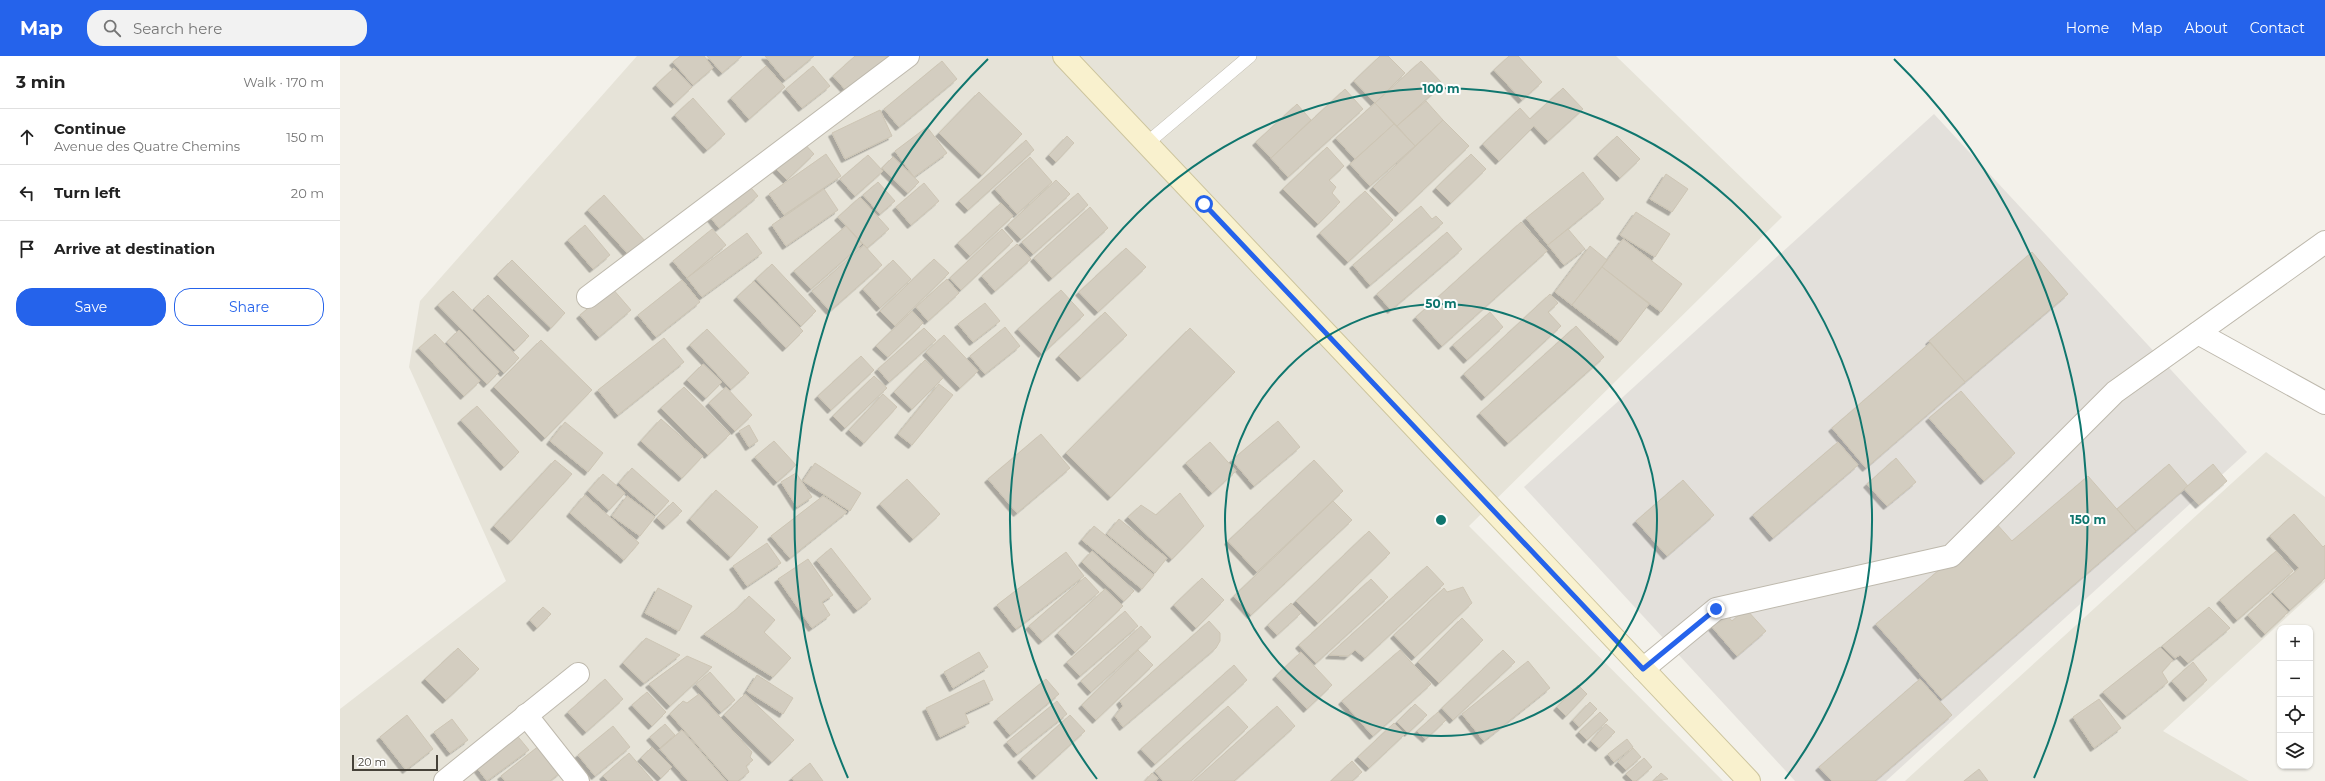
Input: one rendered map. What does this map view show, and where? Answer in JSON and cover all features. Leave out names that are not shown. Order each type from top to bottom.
[{"type":"main road","points":[[1064,56],[1749,781]]},
{"type":"street","points":[[588,297],[908,56]]},
{"type":"street","points":[[1643,669],[1716,609],[1951,556],[2115,392],[2325,242]]},
{"type":"street","points":[[2198,333],[2325,403]]},
{"type":"street","points":[[445,781],[578,674]]},
{"type":"street","points":[[526,715],[578,781]]},
{"type":"lane","points":[[1146,144],[1250,56]]},
{"type":"shaded area","points":[[637,56],[1616,56],[1782,217],[1469,526],[1723,781],[340,781],[340,709],[506,581],[409,367],[420,301]]},
{"type":"shaded area","points":[[1934,114],[2247,452],[1886,781],[1795,781],[1524,487]]},
{"type":"shaded area","points":[[2266,452],[2325,497],[2325,582],[2163,731],[2249,781],[1905,781]]},
{"type":"building","points":[[680,56],[704,56],[713,68],[693,85],[673,62]]},
{"type":"building","points":[[707,56],[742,56],[722,73]]},
{"type":"building","points":[[765,56],[814,56],[785,80]]},
{"type":"building","points":[[855,56],[896,56],[851,96],[833,76]]},
{"type":"building","points":[[1380,56],[1388,56],[1405,73],[1375,103],[1354,81]]},
{"type":"building","points":[[1509,56],[1518,56],[1542,82],[1522,100],[1494,70]]},
{"type":"building","points":[[942,61],[957,79],[899,127],[884,109]]},
{"type":"building","points":[[1421,61],[1443,84],[1397,126],[1375,103]]},
{"type":"building","points":[[766,66],[785,87],[749,119],[731,98]]},
{"type":"building","points":[[813,66],[830,86],[802,108],[786,89]]},
{"type":"building","points":[[674,68],[692,87],[674,104],[656,85]]},
{"type":"building","points":[[1563,88],[1583,109],[1548,141],[1534,126],[1499,161],[1483,144],[1520,108],[1530,119]]},
{"type":"building","points":[[1345,89],[1363,109],[1288,177],[1271,158]]},
{"type":"building","points":[[979,92],[1022,134],[982,175],[939,133]]},
{"type":"building","points":[[693,98],[725,134],[707,150],[675,115]]},
{"type":"building","points":[[1426,101],[1443,120],[1415,146],[1397,126]]},
{"type":"building","points":[[1375,103],[1394,124],[1355,159],[1336,138]]},
{"type":"building","points":[[1297,104],[1311,120],[1271,158],[1256,142]]},
{"type":"building","points":[[880,110],[892,136],[845,159],[832,133]]},
{"type":"building","points":[[1443,120],[1469,146],[1399,213],[1373,187]]},
{"type":"building","points":[[1394,124],[1415,146],[1370,186],[1350,164]]},
{"type":"building","points":[[927,127],[947,153],[914,177],[895,151]]},
{"type":"building","points":[[1067,136],[1074,143],[1056,162],[1049,155]]},
{"type":"building","points":[[1617,136],[1640,159],[1620,178],[1597,155]]},
{"type":"building","points":[[801,140],[814,154],[787,180],[774,167]]},
{"type":"building","points":[[1026,140],[1034,150],[968,210],[959,201]]},
{"type":"building","points":[[1327,147],[1344,166],[1329,180],[1336,187],[1332,193],[1340,202],[1318,224],[1283,189]]},
{"type":"building","points":[[826,154],[841,176],[784,215],[769,194]]},
{"type":"building","points":[[1471,154],[1486,169],[1451,203],[1436,188]]},
{"type":"building","points":[[868,155],[883,171],[855,196],[840,179]]},
{"type":"building","points":[[893,157],[919,182],[908,193],[882,168]]},
{"type":"building","points":[[1030,157],[1052,182],[1017,214],[995,189]]},
{"type":"building","points":[[1583,172],[1604,199],[1548,245],[1526,218]]},
{"type":"building","points":[[1666,174],[1688,189],[1672,212],[1650,199]]},
{"type":"building","points":[[1056,180],[1070,194],[1021,239],[1008,225]]},
{"type":"building","points":[[746,182],[758,196],[719,228],[708,214]]},
{"type":"building","points":[[878,182],[895,201],[880,214],[863,195]]},
{"type":"building","points":[[924,183],[939,201],[911,225],[896,207]]},
{"type":"building","points":[[824,189],[838,210],[786,246],[772,225]]},
{"type":"building","points":[[1365,191],[1393,220],[1348,262],[1320,233]]},
{"type":"building","points":[[1078,193],[1088,205],[1033,254],[1022,242]]},
{"type":"building","points":[[604,195],[646,242],[630,256],[588,210]]},
{"type":"building","points":[[860,197],[889,229],[867,248],[838,217]]},
{"type":"building","points":[[1001,203],[1013,216],[970,256],[958,243]]},
{"type":"building","points":[[1421,206],[1432,219],[1436,216],[1443,223],[1370,285],[1353,265]]},
{"type":"building","points":[[1090,207],[1108,228],[1052,278],[1034,258]]},
{"type":"building","points":[[1636,212],[1670,234],[1655,257],[1620,235]]},
{"type":"building","points":[[1521,222],[1547,251],[1442,346],[1416,317]]},
{"type":"building","points":[[585,225],[610,255],[593,269],[568,240]]},
{"type":"building","points":[[846,226],[862,244],[811,289],[794,271]]},
{"type":"building","points":[[712,229],[726,245],[687,278],[673,261]]},
{"type":"building","points":[[1002,229],[1013,241],[961,290],[950,278]]},
{"type":"building","points":[[1568,229],[1585,249],[1564,265],[1548,245]]},
{"type":"building","points":[[1447,232],[1462,249],[1391,310],[1377,294]]},
{"type":"building","points":[[747,233],[762,253],[702,297],[687,278]]},
{"type":"building","points":[[1623,239],[1682,284],[1661,312],[1602,267]]},
{"type":"building","points":[[1017,244],[1031,259],[995,291],[982,276]]},
{"type":"building","points":[[864,245],[882,265],[830,311],[812,291]]},
{"type":"building","points":[[1590,246],[1607,260],[1572,305],[1555,292]]},
{"type":"building","points":[[1126,248],[1146,267],[1098,312],[1079,292]]},
{"type":"building","points":[[2032,252],[2068,294],[1965,382],[1929,341]]},
{"type":"building","points":[[934,259],[949,273],[895,326],[880,311]]},
{"type":"building","points":[[512,260],[565,313],[551,328],[497,275]]},
{"type":"building","points":[[893,260],[911,279],[880,308],[863,289]]},
{"type":"building","points":[[772,264],[816,311],[801,326],[756,279]]},
{"type":"building","points":[[1602,267],[1649,304],[1620,342],[1572,305]]},
{"type":"building","points":[[947,279],[959,293],[928,321],[916,307]]},
{"type":"building","points":[[682,280],[700,302],[656,337],[638,315]]},
{"type":"building","points":[[754,281],[803,331],[786,348],[737,297]]},
{"type":"building","points":[[612,288],[631,310],[599,337],[580,315]]},
{"type":"building","points":[[1061,290],[1084,315],[1042,354],[1018,329]]},
{"type":"building","points":[[453,291],[519,358],[504,373],[438,305]]},
{"type":"building","points":[[1550,294],[1558,303],[1548,312],[1561,326],[1485,397],[1464,374]]},
{"type":"building","points":[[488,295],[529,336],[515,350],[474,309]]},
{"type":"building","points":[[985,303],[1000,321],[973,342],[958,324]]},
{"type":"building","points":[[912,311],[923,323],[888,357],[876,346]]},
{"type":"building","points":[[1105,312],[1127,335],[1081,378],[1059,356]]},
{"type":"building","points":[[1490,312],[1503,327],[1467,360],[1453,345]]},
{"type":"building","points":[[1576,326],[1604,357],[1508,443],[1480,413]]},
{"type":"building","points":[[1005,327],[1020,346],[985,374],[970,356]]},
{"type":"building","points":[[924,328],[936,340],[889,382],[878,369]]},
{"type":"building","points":[[1190,328],[1235,372],[1111,497],[1066,453]]},
{"type":"building","points":[[707,329],[749,373],[731,389],[690,345]]},
{"type":"building","points":[[459,330],[499,372],[487,384],[447,342]]},
{"type":"building","points":[[435,334],[480,381],[464,396],[419,348]]},
{"type":"building","points":[[944,335],[978,371],[960,388],[926,352]]},
{"type":"building","points":[[664,338],[684,362],[618,415],[598,390]]},
{"type":"building","points":[[541,340],[592,390],[545,438],[494,387]]},
{"type":"building","points":[[1930,343],[1965,382],[1866,468],[1832,428]]},
{"type":"building","points":[[861,356],[874,370],[831,410],[818,396]]},
{"type":"building","points":[[925,360],[943,378],[912,409],[894,392]]},
{"type":"building","points":[[703,364],[722,382],[706,398],[687,380]]},
{"type":"building","points":[[874,376],[887,388],[845,428],[833,416]]},
{"type":"building","points":[[939,384],[953,395],[912,445],[898,434]]},
{"type":"building","points":[[684,387],[730,434],[708,455],[661,408]]},
{"type":"building","points":[[726,387],[752,415],[735,431],[709,403]]},
{"type":"building","points":[[1961,391],[2015,453],[1984,481],[1929,418]]},
{"type":"building","points":[[883,394],[897,407],[864,443],[849,430]]},
{"type":"building","points":[[477,406],[519,452],[504,467],[461,420]]},
{"type":"building","points":[[661,419],[703,456],[682,478],[641,441]]},
{"type":"building","points":[[1278,421],[1300,447],[1254,486],[1232,460]]},
{"type":"building","points":[[565,422],[603,453],[588,472],[550,441]]},
{"type":"building","points":[[749,425],[758,441],[749,447],[739,431]]},
{"type":"building","points":[[1041,434],[1070,468],[1017,513],[988,479]]},
{"type":"building","points":[[774,441],[796,465],[777,482],[755,457]]},
{"type":"building","points":[[1210,442],[1236,471],[1212,493],[1186,463]]},
{"type":"building","points":[[1838,442],[1858,465],[1773,538],[1753,515]]},
{"type":"building","points":[[1896,458],[1916,482],[1887,506],[1867,484]]},
{"type":"building","points":[[555,460],[572,474],[511,541],[494,526]]},
{"type":"building","points":[[1314,460],[1343,491],[1257,572],[1228,541]]},
{"type":"building","points":[[815,463],[861,493],[850,511],[803,481]]},
{"type":"building","points":[[2169,464],[2188,486],[2136,531],[2117,509]]},
{"type":"building","points":[[2213,464],[2227,481],[2199,505],[2184,489]]},
{"type":"building","points":[[632,468],[669,501],[656,515],[619,483]]},
{"type":"building","points":[[796,473],[812,497],[797,507],[781,482]]},
{"type":"building","points":[[603,474],[625,493],[609,510],[588,491]]},
{"type":"building","points":[[2088,476],[2136,531],[1942,699],[1876,624],[1995,522],[2012,541]]},
{"type":"building","points":[[907,479],[940,514],[913,539],[880,504]]},
{"type":"building","points":[[1683,480],[1714,515],[1667,556],[1636,521]]},
{"type":"building","points":[[716,490],[758,527],[731,557],[690,519]]},
{"type":"building","points":[[1180,493],[1204,526],[1172,559],[1128,517],[1141,505],[1156,515]]},
{"type":"building","points":[[585,495],[639,543],[624,560],[570,513]]},
{"type":"building","points":[[627,496],[655,517],[640,536],[612,516]]},
{"type":"building","points":[[823,496],[847,512],[790,558],[771,536]]},
{"type":"building","points":[[1333,501],[1352,520],[1251,615],[1234,596]]},
{"type":"building","points":[[673,502],[682,511],[666,526],[657,518]]},
{"type":"building","points":[[2294,514],[2323,547],[2325,545],[2325,578],[2290,610],[2273,592],[2299,568],[2270,536]]},
{"type":"building","points":[[1119,519],[1167,558],[1155,573],[1107,534]]},
{"type":"building","points":[[1094,526],[1154,575],[1142,589],[1082,540]]},
{"type":"building","points":[[1369,531],[1390,553],[1318,623],[1296,601]]},
{"type":"building","points":[[767,543],[781,563],[747,586],[733,566]]},
{"type":"building","points":[[831,548],[871,599],[857,610],[817,560]]},
{"type":"building","points":[[1092,551],[1134,591],[1124,601],[1082,562]]},
{"type":"building","points":[[2276,551],[2293,571],[2237,620],[2220,600]]},
{"type":"building","points":[[1066,552],[1084,576],[1016,629],[997,605]]},
{"type":"building","points":[[808,559],[833,595],[822,602],[830,615],[812,628],[778,579]]},
{"type":"building","points":[[1427,566],[1444,584],[1365,658],[1355,650],[1348,656],[1329,655]]},
{"type":"building","points":[[1085,577],[1099,592],[1042,641],[1029,626]]},
{"type":"building","points":[[1202,578],[1224,600],[1196,628],[1174,605]]},
{"type":"building","points":[[1371,579],[1388,597],[1316,663],[1299,645]]},
{"type":"building","points":[[1463,587],[1472,603],[1415,657],[1394,635],[1444,588],[1447,592]]},
{"type":"building","points":[[658,588],[692,606],[679,631],[645,613]]},
{"type":"building","points":[[1105,589],[1123,606],[1075,652],[1058,633]]},
{"type":"building","points":[[2271,594],[2288,612],[2265,634],[2248,615]]},
{"type":"building","points":[[749,596],[775,620],[764,632],[791,658],[773,677],[704,634],[738,608]]},
{"type":"building","points":[[1291,603],[1301,613],[1277,635],[1268,625]]},
{"type":"building","points":[[543,607],[551,614],[537,628],[530,620]]},
{"type":"building","points":[[2209,607],[2230,628],[2188,663],[2180,655],[2175,658],[2162,646]]},
{"type":"building","points":[[1746,609],[1766,631],[1737,656],[1712,627],[1726,614],[1732,621]]},
{"type":"building","points":[[1125,611],[1138,626],[1080,676],[1067,662]]},
{"type":"building","points":[[1462,618],[1483,640],[1439,683],[1418,662]]},
{"type":"building","points":[[1209,621],[1220,633],[1220,641],[1216,648],[1123,727],[1115,716],[1123,706],[1120,701]]},
{"type":"building","points":[[1141,626],[1151,637],[1091,692],[1081,681]]},
{"type":"building","points":[[646,638],[680,655],[644,683],[623,663]]},
{"type":"building","points":[[2160,647],[2173,660],[2162,672],[2168,682],[2126,716],[2103,692]]},
{"type":"building","points":[[458,648],[479,669],[446,700],[425,679]]},
{"type":"building","points":[[1138,650],[1153,665],[1096,720],[1082,705]]},
{"type":"building","points":[[1400,650],[1431,684],[1373,736],[1342,701]]},
{"type":"building","points":[[1503,650],[1515,662],[1453,720],[1442,708]]},
{"type":"building","points":[[979,652],[988,667],[953,688],[944,672]]},
{"type":"building","points":[[1301,652],[1332,685],[1307,709],[1276,676]]},
{"type":"building","points":[[687,656],[712,667],[670,706],[649,684]]},
{"type":"building","points":[[1528,661],[1550,688],[1484,741],[1462,714]]},
{"type":"building","points":[[2193,662],[2207,680],[2187,698],[2172,681]]},
{"type":"building","points":[[1234,665],[1247,680],[1155,764],[1141,749]]},
{"type":"building","points":[[710,672],[735,700],[721,712],[696,684]]},
{"type":"building","points":[[757,675],[793,698],[783,714],[747,691]]},
{"type":"building","points":[[605,679],[623,699],[586,732],[568,712]]},
{"type":"building","points":[[1046,679],[1059,694],[1010,735],[997,719]]},
{"type":"building","points":[[1920,679],[1952,715],[1875,781],[1832,781],[1819,767]]},
{"type":"building","points":[[984,680],[993,700],[965,713],[969,723],[940,737],[926,708]]},
{"type":"building","points":[[1578,685],[1587,694],[1566,716],[1557,707]]},
{"type":"building","points":[[647,692],[666,712],[652,726],[632,705]]},
{"type":"building","points":[[699,694],[752,752],[750,757],[753,760],[746,766],[749,772],[738,781],[729,781],[670,714],[683,701],[687,703]]},
{"type":"building","points":[[745,694],[794,740],[772,762],[724,715]]},
{"type":"building","points":[[2099,699],[2121,728],[2094,748],[2073,717]]},
{"type":"building","points":[[1057,701],[1067,714],[1017,754],[1007,742]]},
{"type":"building","points":[[1590,702],[1597,709],[1579,727],[1573,720]]},
{"type":"building","points":[[1415,704],[1427,715],[1408,733],[1397,722]]},
{"type":"building","points":[[1228,706],[1248,727],[1191,781],[1163,781],[1155,771]]},
{"type":"building","points":[[1277,706],[1295,726],[1234,781],[1194,781]]},
{"type":"building","points":[[1438,712],[1446,720],[1426,739],[1417,731]]},
{"type":"building","points":[[1600,712],[1608,720],[1587,740],[1579,732]]},
{"type":"building","points":[[407,715],[433,749],[406,770],[380,737]]},
{"type":"building","points":[[1070,715],[1085,731],[1036,776],[1021,759]]},
{"type":"building","points":[[452,719],[468,740],[450,753],[434,732]]},
{"type":"building","points":[[1394,723],[1405,734],[1369,768],[1358,757]]},
{"type":"building","points":[[665,724],[675,735],[660,748],[650,737]]},
{"type":"building","points":[[1606,724],[1615,732],[1599,748],[1591,741]]},
{"type":"building","points":[[613,726],[630,747],[595,776],[578,755]]},
{"type":"building","points":[[682,730],[726,781],[688,781],[660,749]]},
{"type":"building","points":[[515,733],[529,750],[487,781],[474,764]]},
{"type":"building","points":[[1627,739],[1633,747],[1614,762],[1608,754]]},
{"type":"building","points":[[540,745],[562,771],[550,781],[505,781],[501,776]]},
{"type":"building","points":[[652,747],[672,767],[661,778],[641,758]]},
{"type":"building","points":[[1633,748],[1641,757],[1626,770],[1618,762]]},
{"type":"building","points":[[629,753],[653,781],[608,781],[603,776]]},
{"type":"building","points":[[1644,758],[1652,767],[1636,781],[1633,781],[1626,774]]},
{"type":"building","points":[[1352,761],[1362,772],[1352,781],[1331,781]]},
{"type":"building","points":[[810,763],[823,781],[794,781],[792,778]]},
{"type":"building","points":[[1979,769],[1988,781],[1964,781]]},
{"type":"building","points":[[1152,773],[1158,778],[1156,781],[1145,781]]},
{"type":"building","points":[[1661,773],[1668,779],[1653,781]]},
{"type":"route","points":[[1204,204],[1643,669],[1716,609]]}]
